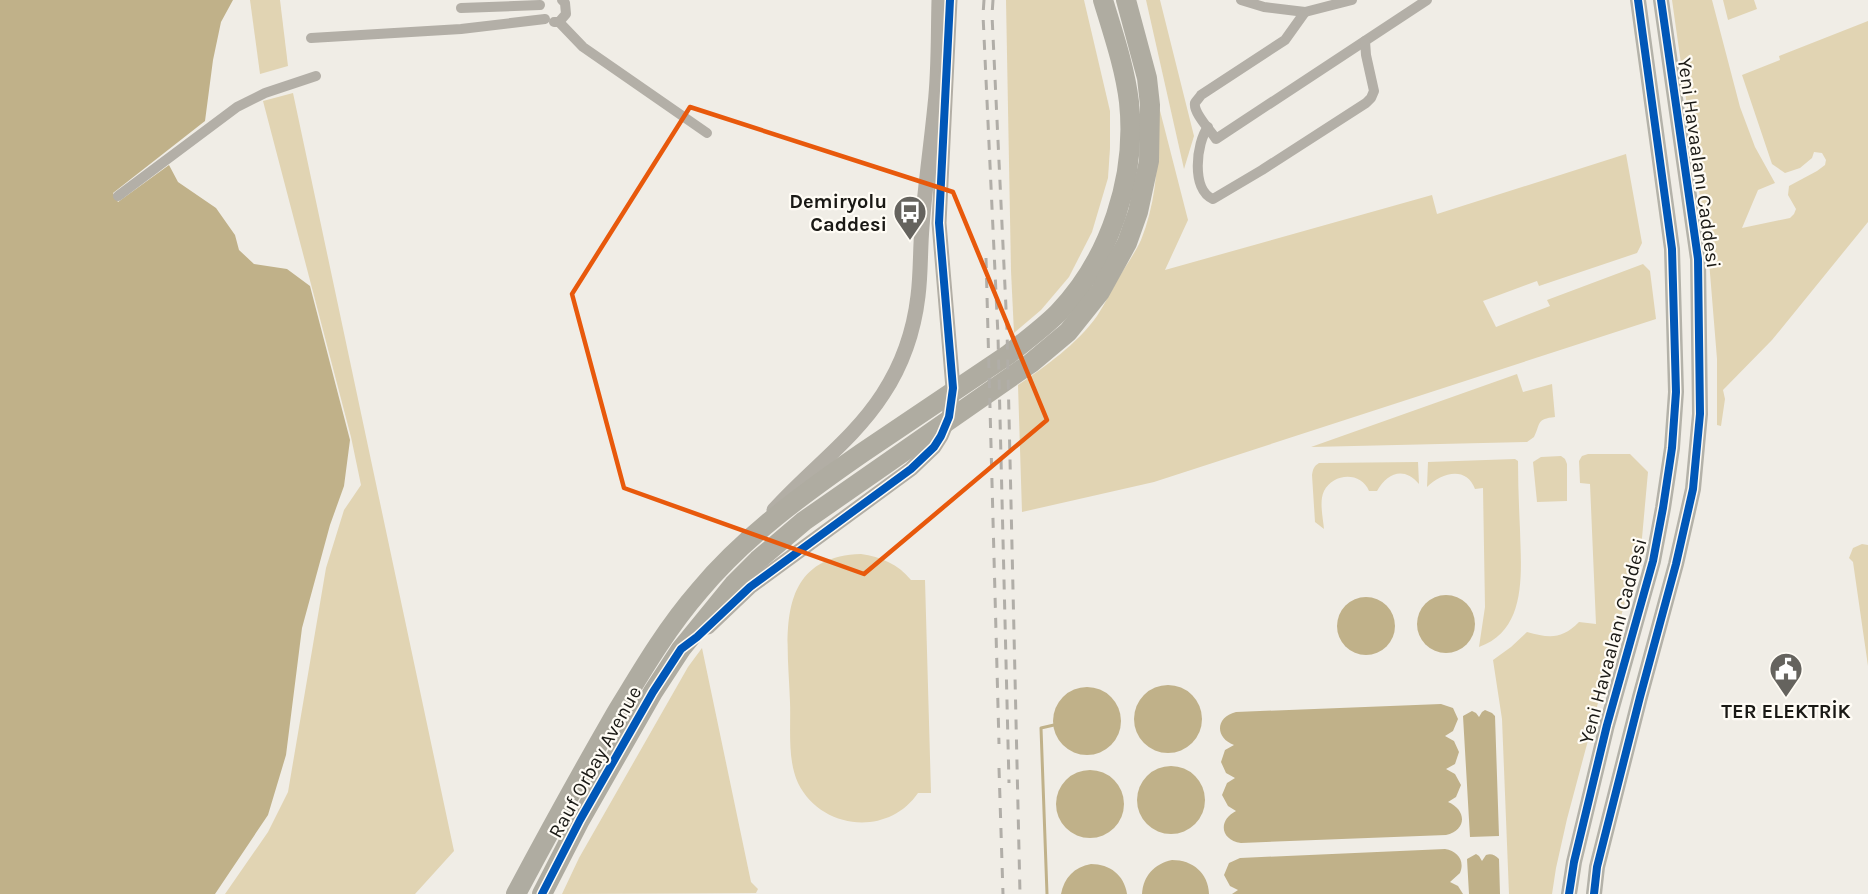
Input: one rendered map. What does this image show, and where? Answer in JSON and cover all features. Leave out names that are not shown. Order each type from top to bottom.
[{"type":"highway","name":"Rauf Orbay Avenue","points":[[516,894],[590,759],[652,653],[699,591],[759,530],[816,485],[1032,336],[1058,313],[1092,268],[1118,210],[1129,155],[1129,103],[1120,59],[1103,0]]},
{"type":"highway","name":"Rauf Orbay Avenue","points":[[542,894],[653,692],[681,649],[734,584],[784,537],[1031,363],[1068,332],[1100,292],[1127,243],[1138,212],[1149,161],[1150,105],[1147,78],[1126,0]]},
{"type":"main road","points":[[759,530],[791,492],[856,430],[883,394],[899,366],[912,327],[918,297],[921,228],[935,103],[939,0]]},
{"type":"main road","points":[[681,649],[750,587],[911,469],[934,447],[945,428],[953,388],[939,224],[950,0]]},
{"type":"main road","name":"Yeni Havaalanı Caddesi","points":[[1569,894],[1572,869],[1607,725],[1653,561],[1664,508],[1672,448],[1676,392],[1672,249],[1638,0]]},
{"type":"main road","name":"Yeni Havaalanı Caddesi","points":[[1594,894],[1596,875],[1693,489],[1700,414],[1698,259],[1661,0]]},
{"type":"main road","points":[[1647,74],[1670,72]]},
{"type":"main road","points":[[1572,869],[1596,875]]},
{"type":"street","points":[[559,22],[566,14],[566,3],[562,0]]},
{"type":"street","points":[[1241,0],[1275,9],[1305,12],[1352,0]]},
{"type":"street","points":[[1305,12],[1285,40],[1201,95],[1196,102],[1198,115],[1216,139],[1427,0]]},
{"type":"street","points":[[461,8],[542,2],[540,15],[548,22],[559,22],[583,47],[707,133]]},
{"type":"street","points":[[311,38],[461,29],[545,19]]},
{"type":"street","points":[[1208,127],[1201,139],[1197,161],[1201,188],[1213,199],[1262,170],[1371,98],[1374,91],[1365,41]]},
{"type":"street","points":[[118,196],[237,107],[265,93],[316,76]]},
{"type":"highlighted area","points":[[690,107],[953,192],[1047,420],[864,574],[624,488],[572,294]]},
{"type":"shaded area","points":[[0,0],[233,0],[221,22],[213,60],[205,121],[113,193],[118,202],[169,165],[178,182],[216,208],[235,235],[239,250],[254,264],[287,269],[310,286],[350,440],[344,486],[330,525],[302,628],[286,755],[268,815],[215,894],[0,894]]},
{"type":"shaded area","points":[[250,0],[280,0],[288,66],[260,74]]},
{"type":"shaded area","points":[[1006,0],[1084,0],[1110,111],[1108,178],[1092,232],[1069,277],[1041,310],[1014,333],[1011,271]]},
{"type":"shaded area","points":[[1146,0],[1160,0],[1194,136],[1184,169]]},
{"type":"shaded area","points":[[1672,0],[1712,0],[1740,107],[1755,147],[1775,183],[1758,190],[1742,228],[1790,218],[1796,209],[1788,195],[1789,186],[1817,171],[1825,165],[1826,160],[1822,153],[1814,152],[1812,158],[1800,168],[1785,173],[1772,164],[1742,75],[1780,60],[1779,56],[1868,21],[1868,222],[1772,340],[1723,390],[1725,399],[1721,426],[1717,425],[1717,359],[1709,261]]},
{"type":"shaded area","points":[[1723,0],[1754,0],[1757,9],[1728,20]]},
{"type":"shaded area","points":[[293,93],[454,851],[415,894],[225,894],[268,832],[288,792],[326,568],[344,510],[361,485],[351,437],[263,101]]},
{"type":"shaded area","points":[[1157,99],[1188,220],[1165,270],[1432,195],[1437,214],[1626,154],[1642,243],[1637,253],[1539,286],[1537,281],[1483,301],[1496,327],[1550,306],[1547,300],[1643,264],[1650,271],[1656,319],[1154,482],[1022,512],[1018,385],[1060,354],[1089,326],[1141,240],[1154,188],[1158,152]]},
{"type":"shaded area","points":[[1517,374],[1523,392],[1552,384],[1555,417],[1542,421],[1534,437],[1527,442],[1311,447]]},
{"type":"shaded area","points":[[1630,454],[1648,472],[1642,538],[1567,819],[1552,894],[1509,894],[1502,719],[1493,660],[1527,632],[1554,636],[1566,632],[1579,622],[1596,624],[1590,484],[1580,483],[1579,461],[1582,456]]},
{"type":"shaded area","points":[[1561,456],[1567,464],[1567,501],[1537,502],[1533,462],[1541,457]]},
{"type":"shaded area","points":[[1515,459],[1518,461],[1521,546],[1518,598],[1514,613],[1506,627],[1495,639],[1479,647],[1485,607],[1483,488],[1475,489],[1471,481],[1460,474],[1446,475],[1427,487],[1428,462]]},
{"type":"shaded area","points":[[1418,462],[1419,484],[1408,475],[1402,474],[1391,476],[1377,491],[1369,491],[1360,480],[1354,477],[1334,481],[1328,485],[1323,495],[1324,529],[1315,522],[1312,475],[1319,463]]},
{"type":"shaded area","points":[[1862,544],[1868,545],[1868,666],[1853,562],[1849,558],[1853,548]]},
{"type":"shaded area","points":[[861,554],[889,562],[911,580],[925,580],[931,793],[918,793],[905,807],[890,817],[873,822],[855,822],[838,818],[822,811],[809,799],[798,783],[792,764],[790,743],[788,629],[791,606],[799,586],[812,570],[832,559]]},
{"type":"shaded area","points":[[1446,595],[1457,597],[1470,608],[1475,624],[1473,635],[1462,648],[1446,653],[1435,651],[1422,640],[1417,624],[1419,613],[1430,600]]},
{"type":"shaded area","points":[[1366,597],[1377,599],[1390,610],[1395,626],[1393,637],[1382,650],[1366,655],[1355,653],[1342,642],[1337,626],[1339,615],[1350,602]]},
{"type":"shaded area","points":[[702,648],[751,882],[758,889],[756,893],[562,894],[579,858],[688,667]]},
{"type":"shaded area","points":[[1168,685],[1181,688],[1192,695],[1199,706],[1202,719],[1199,732],[1192,743],[1181,750],[1168,753],[1155,750],[1144,743],[1137,732],[1134,719],[1137,706],[1144,695],[1155,688]]},
{"type":"shaded area","points":[[1087,687],[1100,690],[1111,697],[1118,708],[1121,721],[1118,734],[1111,745],[1100,752],[1087,755],[1074,752],[1063,745],[1056,734],[1053,721],[1056,708],[1063,697],[1074,690]]},
{"type":"shaded area","points":[[1441,704],[1453,708],[1458,719],[1453,731],[1445,736],[1454,741],[1459,752],[1455,764],[1446,769],[1455,774],[1461,785],[1456,797],[1448,802],[1459,810],[1461,815],[1462,820],[1458,829],[1446,835],[1241,843],[1225,834],[1226,819],[1236,811],[1228,806],[1222,795],[1227,783],[1235,778],[1226,773],[1221,762],[1225,750],[1234,745],[1223,738],[1221,733],[1221,723],[1224,718],[1236,712]]},
{"type":"shaded area","points":[[1485,710],[1495,716],[1499,836],[1470,837],[1463,716],[1472,711],[1479,717]]},
{"type":"shaded area","points":[[1171,766],[1184,769],[1195,776],[1202,787],[1205,800],[1202,813],[1195,824],[1184,831],[1171,834],[1158,831],[1147,824],[1140,813],[1137,800],[1140,787],[1147,776],[1158,769]]},
{"type":"shaded area","points":[[1090,770],[1103,773],[1114,780],[1121,791],[1124,804],[1121,817],[1114,828],[1103,835],[1090,838],[1077,835],[1066,828],[1059,817],[1056,804],[1059,791],[1066,780],[1077,773]]},
{"type":"shaded area","points":[[1445,849],[1457,854],[1461,861],[1460,873],[1450,882],[1458,886],[1463,894],[1232,894],[1238,890],[1230,886],[1224,875],[1229,863],[1240,858]]},
{"type":"shaded area","points":[[1476,854],[1482,861],[1486,855],[1490,854],[1499,859],[1500,894],[1469,894],[1467,859]]},
{"type":"shaded area","points":[[1172,860],[1186,862],[1198,869],[1206,880],[1209,894],[1142,894],[1147,876],[1160,864]]},
{"type":"shaded area","points":[[1091,864],[1110,868],[1115,872],[1123,881],[1127,894],[1061,894],[1071,874]]},
{"type":"waterway","points":[[1047,894],[1041,728],[1054,725]]},
{"type":"railway","points":[[984,0],[998,336],[1009,783]]},
{"type":"railway","points":[[993,0],[1007,329],[1020,894]]},
{"type":"railway","points":[[986,258],[999,744]]},
{"type":"railway","points":[[999,768],[1003,894]]},
{"type":"cycle path","points":[[542,894],[580,820],[653,692],[681,649],[750,587],[911,469],[934,447],[941,436],[949,417],[953,388],[939,223],[950,0]]},
{"type":"cycle path","points":[[1569,894],[1574,862],[1607,725],[1653,561],[1672,448],[1676,392],[1672,249],[1638,0]]},
{"type":"cycle path","points":[[1594,894],[1597,867],[1676,564],[1693,489],[1700,414],[1698,259],[1661,0]]},
{"type":"place","name":"Demiryolu Caddesi","points":[[910,241]]},
{"type":"place","name":"TER ELEKTRİK","points":[[1786,698]]}]
